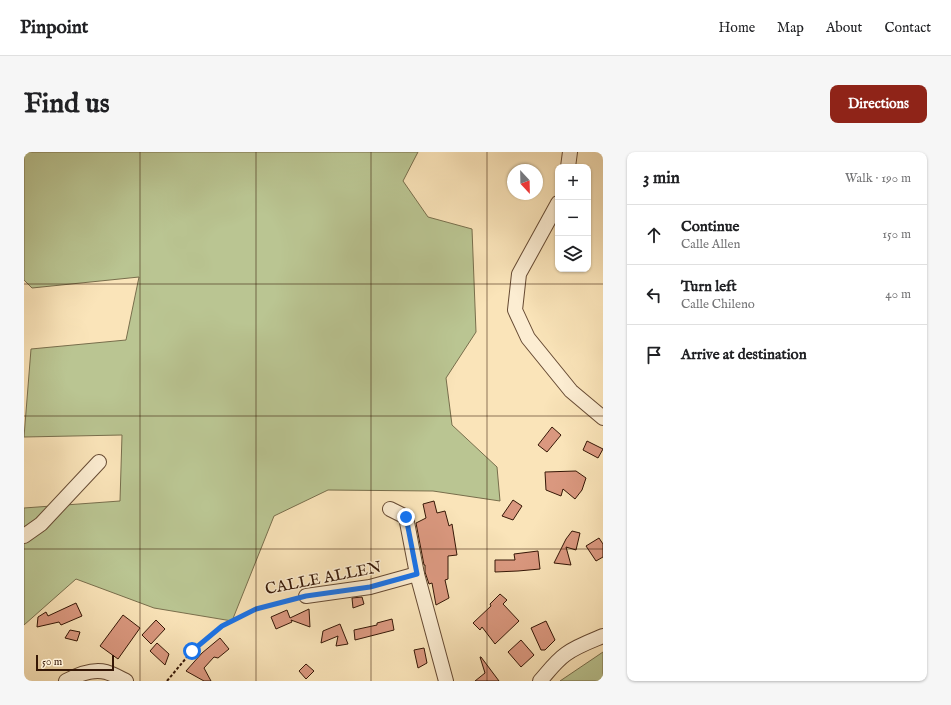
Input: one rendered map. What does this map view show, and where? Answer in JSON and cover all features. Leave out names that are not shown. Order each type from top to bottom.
[{"type":"street","points":[[568,164],[570,152]]},
{"type":"street","points":[[555,208],[519,274],[515,310],[528,338],[571,391],[603,418]]},
{"type":"street","points":[[24,536],[41,524],[99,462]]},
{"type":"street","points":[[390,510],[406,517],[417,574],[446,681]]},
{"type":"street","name":"CALLE ALLEN","points":[[306,596],[370,587],[417,574]]},
{"type":"street","points":[[540,681],[566,654],[603,636]]},
{"type":"street","points":[[66,681],[89,671],[105,671],[126,681]]},
{"type":"path","name":"CALLE ALLEN","points":[[167,681],[192,651],[222,626],[256,609],[306,596]]},
{"type":"green space","points":[[24,152],[418,152],[403,181],[428,217],[472,229],[476,332],[446,378],[452,425],[497,467],[500,501],[433,491],[328,490],[274,516],[232,621],[154,608],[76,579],[24,625],[24,508],[120,501],[122,435],[24,437],[31,349],[126,340],[139,277],[32,288],[24,280]]},
{"type":"green space","points":[[603,652],[603,681],[560,681]]},
{"type":"building","points":[[552,427],[561,435],[547,452],[538,445]]},
{"type":"building","points":[[587,441],[603,449],[598,458],[583,450]]},
{"type":"building","points":[[576,471],[586,478],[582,490],[575,499],[563,489],[561,496],[546,490],[545,472]]},
{"type":"building","points":[[513,500],[522,506],[513,520],[502,516]]},
{"type":"building","points":[[434,501],[437,513],[445,511],[449,526],[452,524],[457,555],[448,556],[448,579],[445,580],[449,598],[436,605],[432,583],[429,584],[425,572],[425,565],[416,523],[426,518],[423,504]]},
{"type":"building","points":[[572,531],[580,533],[576,550],[566,547],[571,565],[554,563],[566,539]]},
{"type":"building","points":[[599,538],[603,544],[603,557],[596,561],[586,546]]},
{"type":"building","points":[[538,551],[540,569],[495,572],[495,560],[515,560],[514,554]]},
{"type":"building","points":[[500,594],[507,600],[503,604],[519,621],[495,644],[482,627],[480,630],[473,623],[491,606],[490,604]]},
{"type":"building","points":[[362,597],[364,604],[353,608],[352,598]]},
{"type":"building","points":[[76,603],[82,616],[61,625],[59,622],[37,627],[38,617],[46,612],[48,616]]},
{"type":"building","points":[[309,609],[310,627],[291,620],[292,622],[276,629],[271,617],[287,610],[290,618]]},
{"type":"building","points":[[123,615],[140,628],[118,659],[100,646]]},
{"type":"building","points":[[392,619],[394,630],[355,640],[354,630],[377,625],[377,623]]},
{"type":"building","points":[[156,620],[165,629],[151,644],[142,635]]},
{"type":"building","points":[[546,621],[555,640],[545,650],[541,650],[531,628]]},
{"type":"building","points":[[340,624],[348,644],[336,646],[338,636],[321,643],[323,631]]},
{"type":"building","points":[[70,630],[80,632],[77,641],[65,638]]},
{"type":"building","points":[[220,638],[229,649],[218,658],[214,657],[204,668],[211,681],[204,681],[186,671],[202,653]]},
{"type":"building","points":[[521,640],[534,655],[521,667],[508,652]]},
{"type":"building","points":[[157,643],[169,654],[165,665],[150,651]]},
{"type":"building","points":[[424,648],[427,663],[418,668],[414,650]]},
{"type":"building","points":[[480,657],[499,681],[475,681],[485,673]]},
{"type":"building","points":[[306,664],[314,671],[306,679],[299,671]]},
{"type":"route","points":[[192,651],[222,626],[256,609],[274,603],[306,596],[370,587],[417,574],[406,517]]}]
